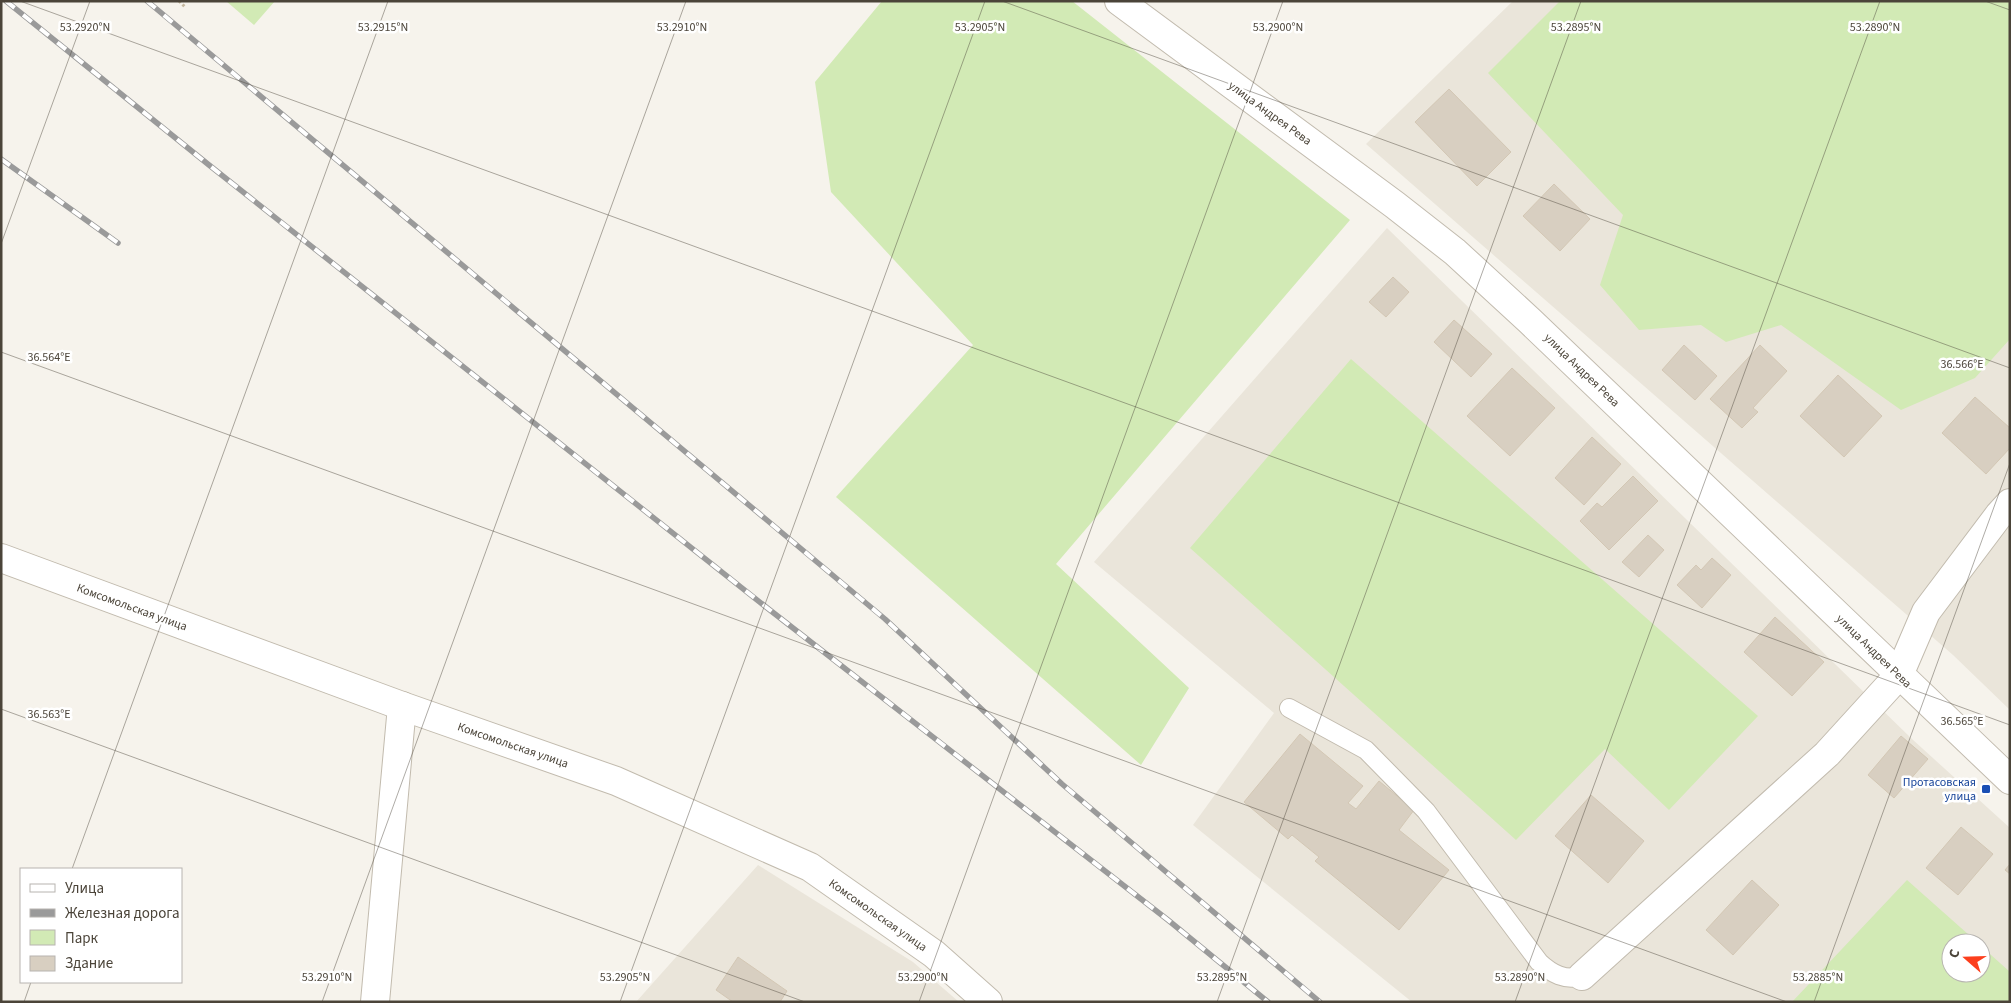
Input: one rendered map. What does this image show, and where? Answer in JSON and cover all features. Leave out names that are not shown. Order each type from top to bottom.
[{"type":"street","name":"улица Андрея Рева","points":[[1119,1],[1387,199],[1455,252],[1537,327],[2010,780]]},
{"type":"street","points":[[1582,976],[1827,754],[1899,675],[1926,612],[2010,503]]},
{"type":"street","name":"Комсомольская улица","points":[[1,558],[402,706],[616,781],[810,867],[934,954],[988,1002]]},
{"type":"street","points":[[375,1002],[402,706]]},
{"type":"lane","points":[[1289,708],[1366,750],[1426,811],[1539,962],[1548,971],[1559,976],[1571,979],[1582,976]]},
{"type":"path","points":[[179,1],[186,8]]},
{"type":"shaded area","points":[[1513,1],[2010,1],[2010,710],[1953,655],[1366,144]]},
{"type":"shaded area","points":[[1387,228],[1912,739],[2010,828],[2010,1002],[1412,1002],[1193,825],[1274,713],[1094,562]]},
{"type":"shaded area","points":[[758,865],[913,962],[959,1002],[636,1002]]},
{"type":"green space","points":[[226,1],[275,1],[254,25]]},
{"type":"green space","points":[[882,1],[1072,1],[1350,220],[1056,564],[1189,688],[1141,765],[836,497],[973,345],[831,192],[815,82]]},
{"type":"green space","points":[[1560,1],[2010,1],[2010,339],[1975,378],[1901,410],[1781,325],[1726,342],[1701,325],[1639,330],[1600,285],[1623,215],[1488,73]]},
{"type":"green space","points":[[1351,359],[1758,716],[1669,810],[1605,749],[1516,840],[1190,548]]},
{"type":"green space","points":[[1907,880],[1967,933],[1941,933],[1941,983],[1991,983],[1991,955],[2010,972],[2010,1002],[1792,1002]]},
{"type":"building","points":[[1449,89],[1511,152],[1477,186],[1415,122]]},
{"type":"building","points":[[1554,184],[1590,219],[1560,251],[1523,216]]},
{"type":"building","points":[[1393,277],[1409,292],[1386,317],[1369,302]]},
{"type":"building","points":[[1454,320],[1492,354],[1471,377],[1434,342]]},
{"type":"building","points":[[1684,345],[1717,376],[1695,400],[1662,370]]},
{"type":"building","points":[[1760,345],[1787,371],[1753,408],[1758,412],[1742,428],[1710,399]]},
{"type":"building","points":[[1512,368],[1555,408],[1510,456],[1467,416]]},
{"type":"building","points":[[1838,375],[1882,416],[1844,457],[1800,416]]},
{"type":"building","points":[[1975,397],[2010,428],[2010,448],[1986,474],[1942,433]]},
{"type":"building","points":[[1592,437],[1621,464],[1584,505],[1555,478]]},
{"type":"building","points":[[1633,476],[1658,501],[1609,550],[1580,521],[1597,503],[1602,507]]},
{"type":"building","points":[[1648,535],[1664,550],[1639,577],[1622,562]]},
{"type":"building","points":[[1712,558],[1731,575],[1702,608],[1677,585],[1696,565],[1701,570]]},
{"type":"building","points":[[1775,617],[1824,662],[1792,696],[1744,652]]},
{"type":"building","points":[[1300,734],[1363,786],[1348,803],[1356,809],[1379,781],[1414,810],[1399,830],[1449,870],[1399,930],[1315,861],[1319,857],[1292,835],[1288,839],[1244,802]]},
{"type":"building","points":[[1901,736],[1928,759],[1894,798],[1868,775]]},
{"type":"building","points":[[1591,795],[1644,841],[1608,883],[1555,836]]},
{"type":"building","points":[[1961,827],[1993,854],[1958,895],[1926,868]]},
{"type":"building","points":[[2010,864],[2010,874],[2005,870]]},
{"type":"building","points":[[1752,880],[1779,905],[1733,955],[1706,930]]},
{"type":"building","points":[[738,957],[787,991],[780,1002],[733,1002],[716,990]]},
{"type":"railway","points":[[6,1],[209,165],[766,607],[1168,920],[1268,1002]]},
{"type":"railway","points":[[147,1],[885,619],[1062,784],[1320,1002]]},
{"type":"railway","points":[[1,159],[118,243]]},
{"type":"place","name":"Протасовская улица","points":[[1986,789]]}]
